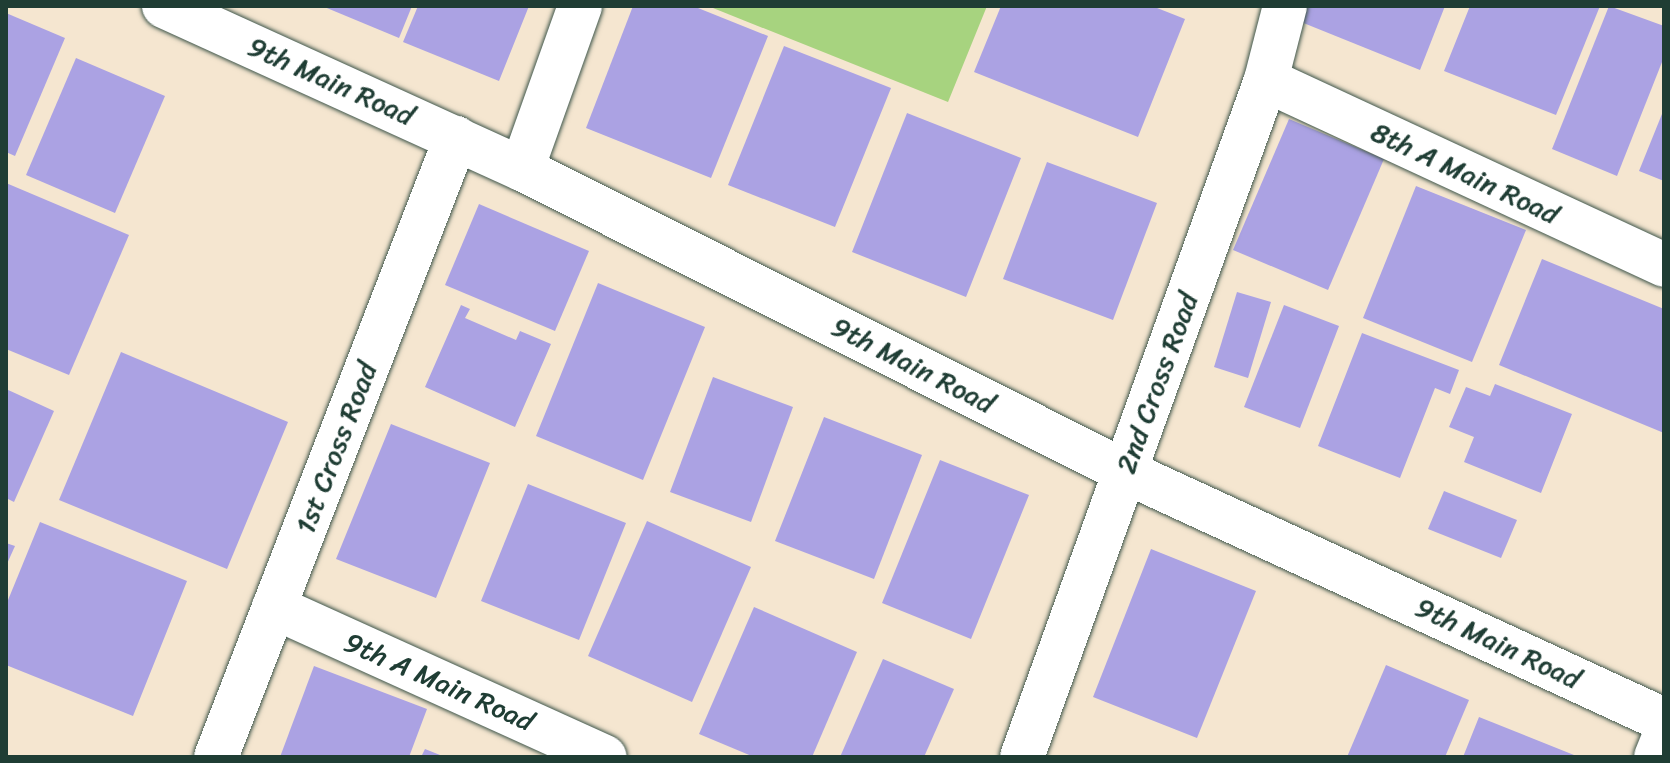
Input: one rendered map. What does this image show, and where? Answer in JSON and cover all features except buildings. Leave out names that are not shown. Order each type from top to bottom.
[{"type":"street","name":"9th Main Road","points":[[164,6],[522,169],[1126,472],[1664,720]]},
{"type":"street","points":[[522,169],[580,6]]},
{"type":"street","name":"2nd Cross Road","points":[[1022,757],[1266,80],[1285,6]]},
{"type":"street","name":"8th A Main Road","points":[[1266,80],[1664,265]]},
{"type":"street","name":"1st Cross Road","points":[[216,757],[456,138]]},
{"type":"street","name":"9th A Main Road","points":[[274,607],[605,757]]},
{"type":"street","points":[[1656,757],[1664,737]]},
{"type":"green space","points":[[708,6],[987,6],[948,102]]}]
